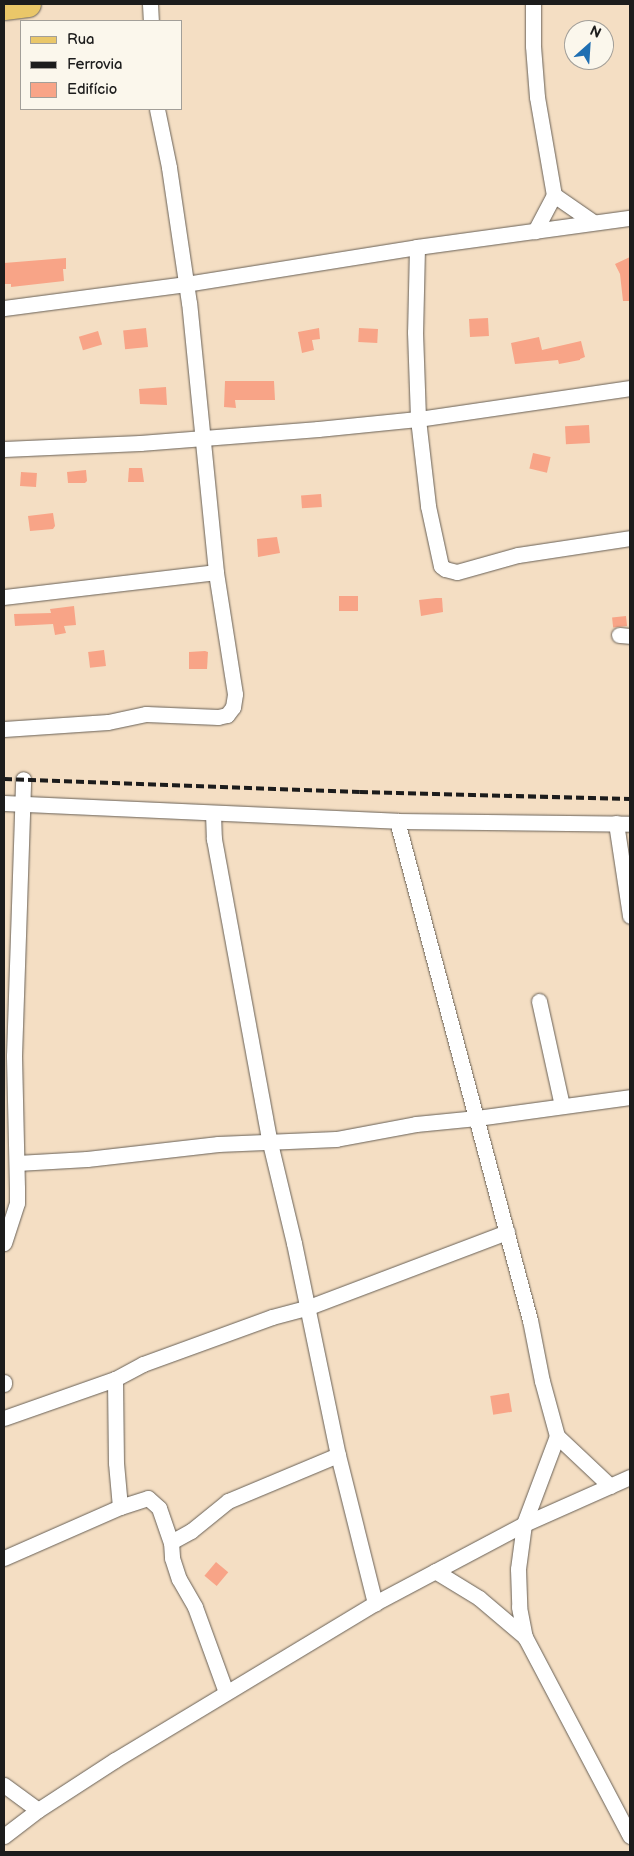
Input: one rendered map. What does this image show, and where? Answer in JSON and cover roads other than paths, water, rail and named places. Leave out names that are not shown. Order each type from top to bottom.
[{"type":"main road","points":[[4,7],[28,4]]},
{"type":"street","points":[[150,4],[151,20]]},
{"type":"street","points":[[533,4],[533,46],[537,97],[554,196],[535,231]]},
{"type":"street","points":[[4,729],[108,722],[146,714],[218,717],[227,715],[233,708],[234,694],[216,572],[186,284],[169,167],[157,110]]},
{"type":"street","points":[[554,196],[593,222]]},
{"type":"street","points":[[4,308],[186,284],[416,247],[630,218]]},
{"type":"street","points":[[416,247],[415,332],[418,419],[428,506],[438,560],[445,569],[457,572],[518,555],[630,538]]},
{"type":"street","points":[[4,449],[202,439],[418,419],[630,388]]},
{"type":"street","points":[[4,597],[216,572]]},
{"type":"street","points":[[4,1243],[17,1203],[14,1056],[23,779]]},
{"type":"street","points":[[4,803],[397,821],[623,823],[630,916]]},
{"type":"street","points":[[213,813],[214,839],[270,1143],[294,1243],[338,1455],[375,1603]]},
{"type":"street","points":[[397,821],[507,1232],[557,1436],[610,1486]]},
{"type":"street","points":[[539,1002],[562,1106]]},
{"type":"street","points":[[16,1163],[87,1159],[218,1144],[336,1140],[416,1124],[477,1118],[630,1097]]},
{"type":"street","points":[[4,1418],[115,1378],[143,1364],[272,1317],[306,1308],[507,1232]]},
{"type":"street","points":[[115,1378],[116,1462],[120,1507]]},
{"type":"street","points":[[557,1436],[524,1524],[518,1569],[519,1607],[525,1637],[630,1836]]},
{"type":"street","points":[[171,1542],[191,1531],[228,1501],[338,1455]]},
{"type":"street","points":[[4,1836],[38,1810],[226,1692],[375,1603],[524,1524],[630,1477]]},
{"type":"street","points":[[4,1558],[120,1507],[148,1498],[155,1502],[163,1515],[171,1542],[172,1558],[179,1579],[195,1607],[226,1692]]},
{"type":"street","points":[[435,1571],[479,1598],[525,1637]]},
{"type":"street","points":[[4,1785],[38,1810]]},
{"type":"railway","points":[[4,779],[360,792],[630,799]]}]
